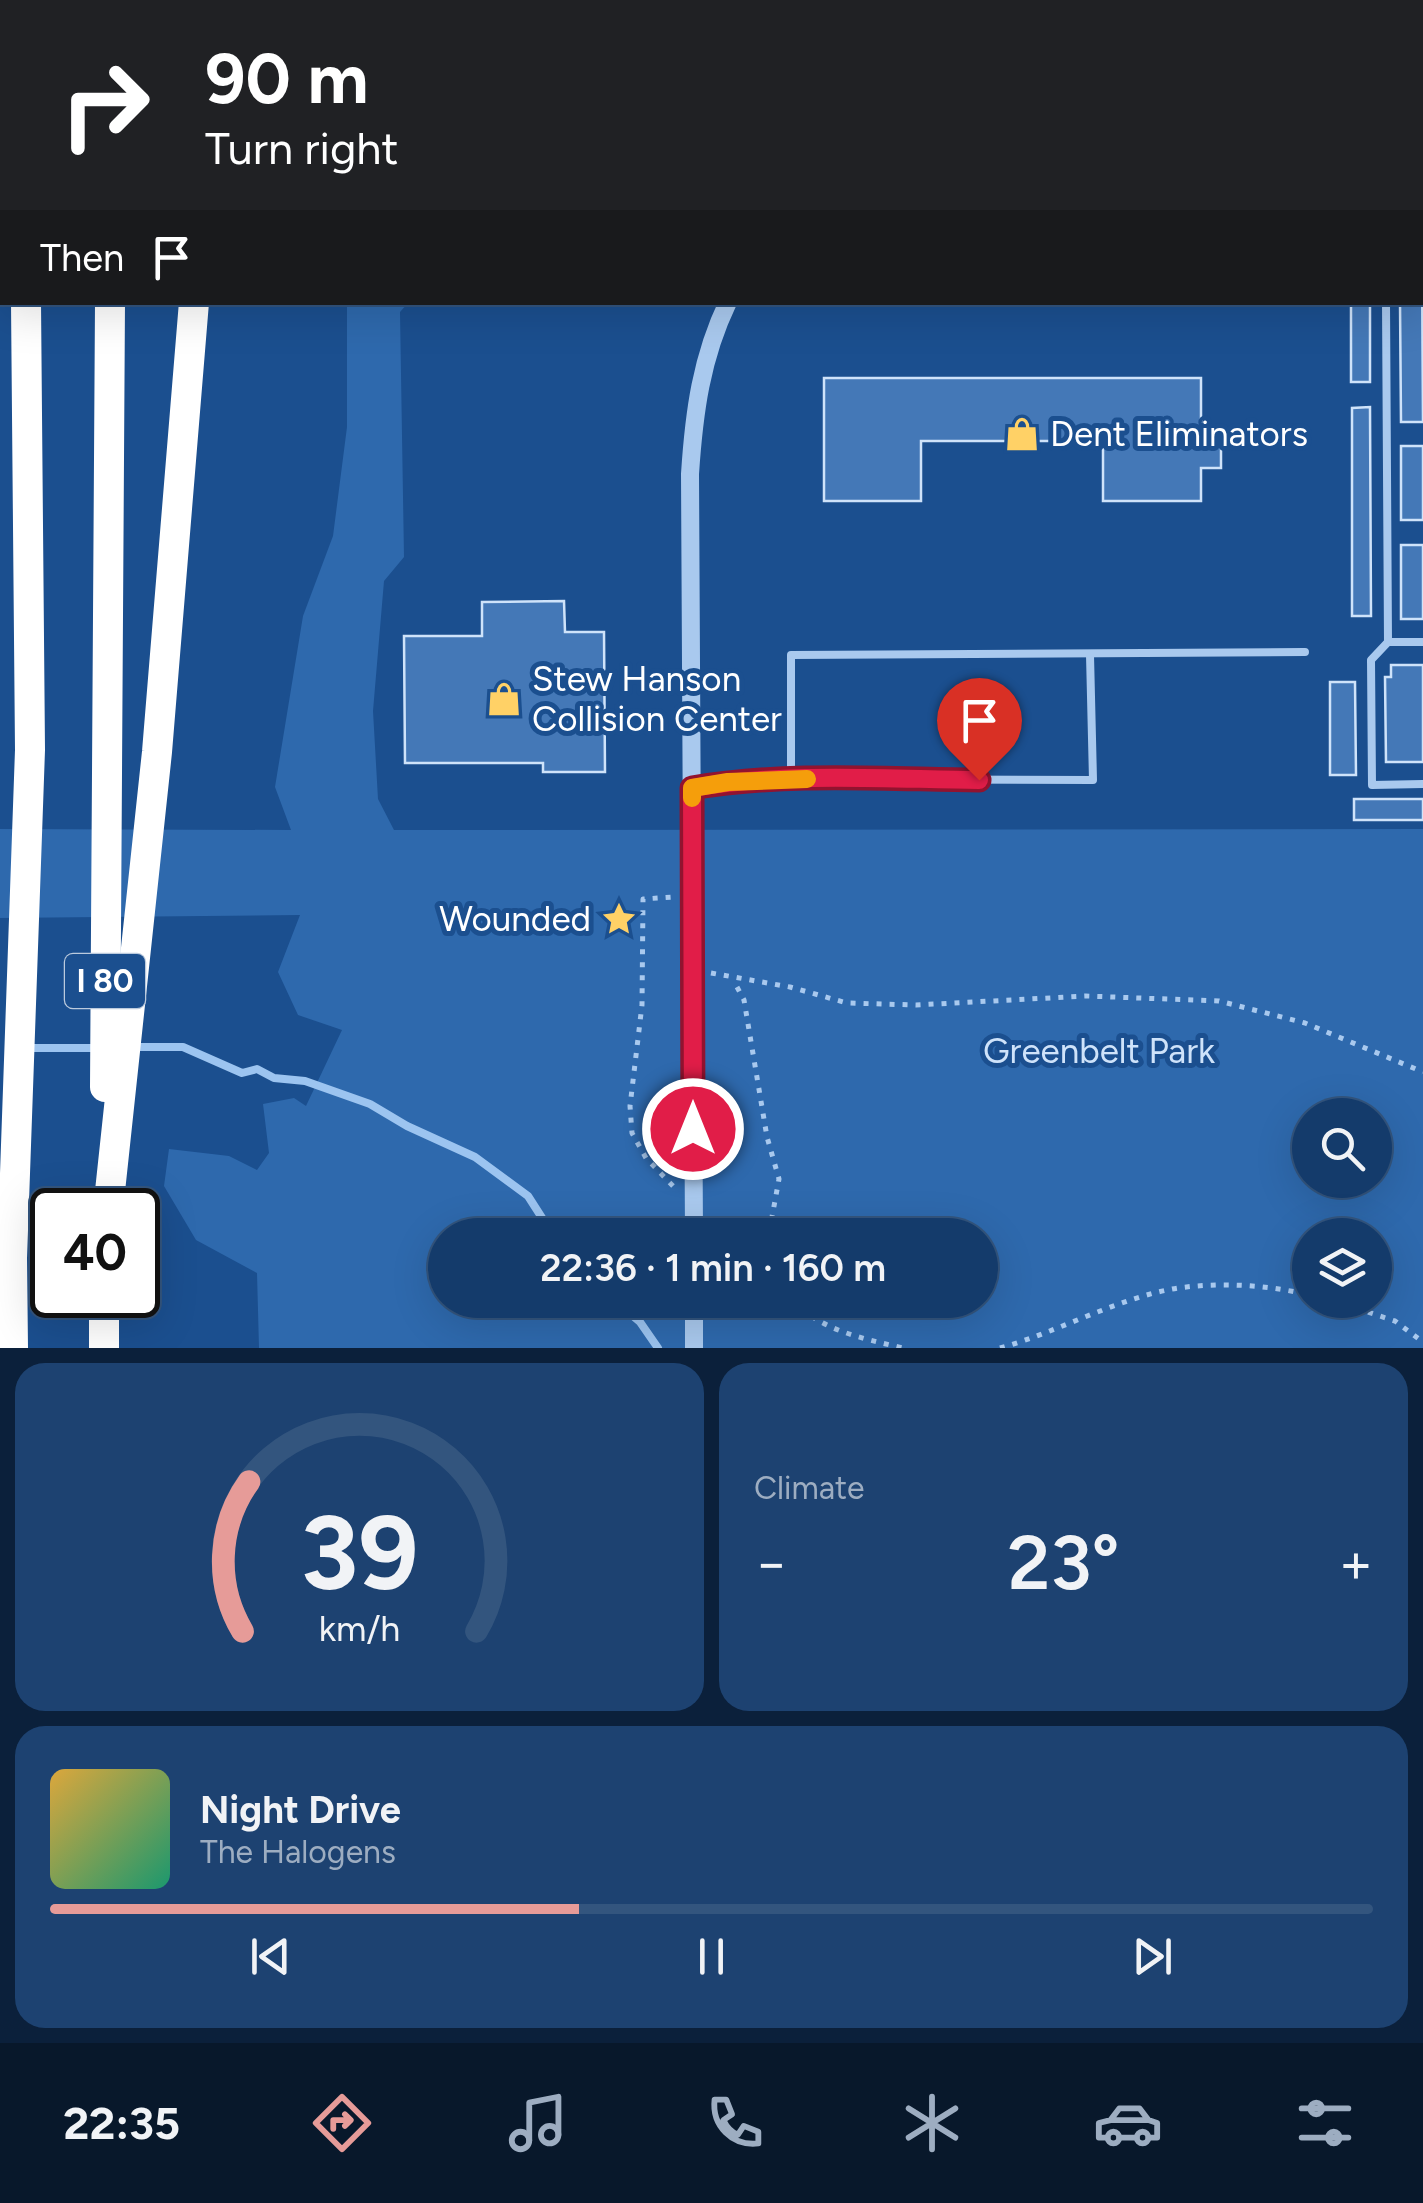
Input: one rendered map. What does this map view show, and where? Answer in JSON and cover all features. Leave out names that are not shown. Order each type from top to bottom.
[{"type":"highway","name":"I 80","points":[[13,1348],[12,1258],[30,750],[26,305]]},
{"type":"highway","name":"I 80","points":[[106,1188],[110,305]]},
{"type":"highway","points":[[108,1188],[157,752],[194,305]]},
{"type":"highway","points":[[0,974],[19,1050]]},
{"type":"highway","points":[[104,1318],[104,1348]]},
{"type":"street","points":[[694,1218],[690,474],[702,368],[727,305]]},
{"type":"street","points":[[694,1318],[694,1348]]},
{"type":"lane","points":[[1386,305],[1388,642],[1371,660],[1372,785],[1423,784]]},
{"type":"lane","points":[[1388,642],[1423,642]]},
{"type":"lane","points":[[791,778],[790,655],[1305,652]]},
{"type":"lane","points":[[692,788],[791,778],[1092,780],[1090,655]]},
{"type":"path","points":[[643,898],[642,1005],[630,1106],[632,1133],[646,1158],[674,1187]]},
{"type":"path","points":[[693,971],[790,986],[847,1004],[916,1005],[1086,996],[1219,1001],[1305,1022],[1423,1072]]},
{"type":"path","points":[[737,986],[744,1000],[767,1137],[779,1179],[772,1218]]},
{"type":"path","points":[[1000,1348],[1175,1289],[1229,1285],[1292,1290]]},
{"type":"path","points":[[810,1318],[833,1331],[903,1348]]},
{"type":"path","points":[[1386,1318],[1423,1342]]},
{"type":"green space","name":"Greenbelt Park","points":[[347,305],[406,305],[400,312],[404,557],[384,581],[373,711],[378,799],[394,830],[1423,829],[1423,1348],[259,1348],[257,1273],[196,1240],[164,1186],[169,1149],[229,1156],[257,1170],[269,1153],[263,1104],[294,1098],[306,1106],[342,1030],[298,1015],[278,972],[300,915],[0,918],[0,829],[291,830],[275,787],[303,616],[333,536],[347,427]]},
{"type":"building","points":[[1351,305],[1370,305],[1370,382],[1351,382]]},
{"type":"building","points":[[1400,305],[1422,305],[1423,422],[1401,422]]},
{"type":"building","name":"Dent Eliminators","points":[[824,378],[1201,378],[1201,427],[1221,427],[1221,468],[1201,468],[1201,501],[1103,501],[1103,441],[921,441],[921,501],[824,501]]},
{"type":"building","points":[[1370,407],[1371,616],[1352,616],[1352,408]]},
{"type":"building","points":[[1401,446],[1423,446],[1423,520],[1401,520]]},
{"type":"building","points":[[1401,545],[1423,545],[1423,619],[1401,619]]},
{"type":"building","name":"Stew Hanson Collision Center","points":[[564,601],[565,632],[604,632],[605,772],[543,772],[543,763],[405,763],[404,636],[482,636],[482,602]]},
{"type":"building","points":[[1391,665],[1423,665],[1423,762],[1386,762],[1385,677],[1391,677]]},
{"type":"building","points":[[1330,682],[1355,682],[1356,775],[1330,775]]},
{"type":"building","points":[[1354,799],[1423,799],[1423,820],[1354,820]]},
{"type":"waterway","points":[[134,1047],[183,1047],[242,1073],[257,1069],[274,1078],[305,1081],[370,1104],[475,1157],[528,1196],[542,1218]]},
{"type":"waterway","points":[[24,1048],[100,1048]]},
{"type":"waterway","points":[[635,1318],[658,1348]]},
{"type":"slow traffic","points":[[692,798],[692,788],[728,782],[807,779]]},
{"type":"place","name":"Dent Eliminators","points":[[1022,434]]},
{"type":"place","name":"Stew Hanson Collision Center","points":[[504,699]]},
{"type":"place","name":"Wounded","points":[[619,919]]},
{"type":"route","points":[[693,1129],[692,788],[791,778],[979,780]]}]
